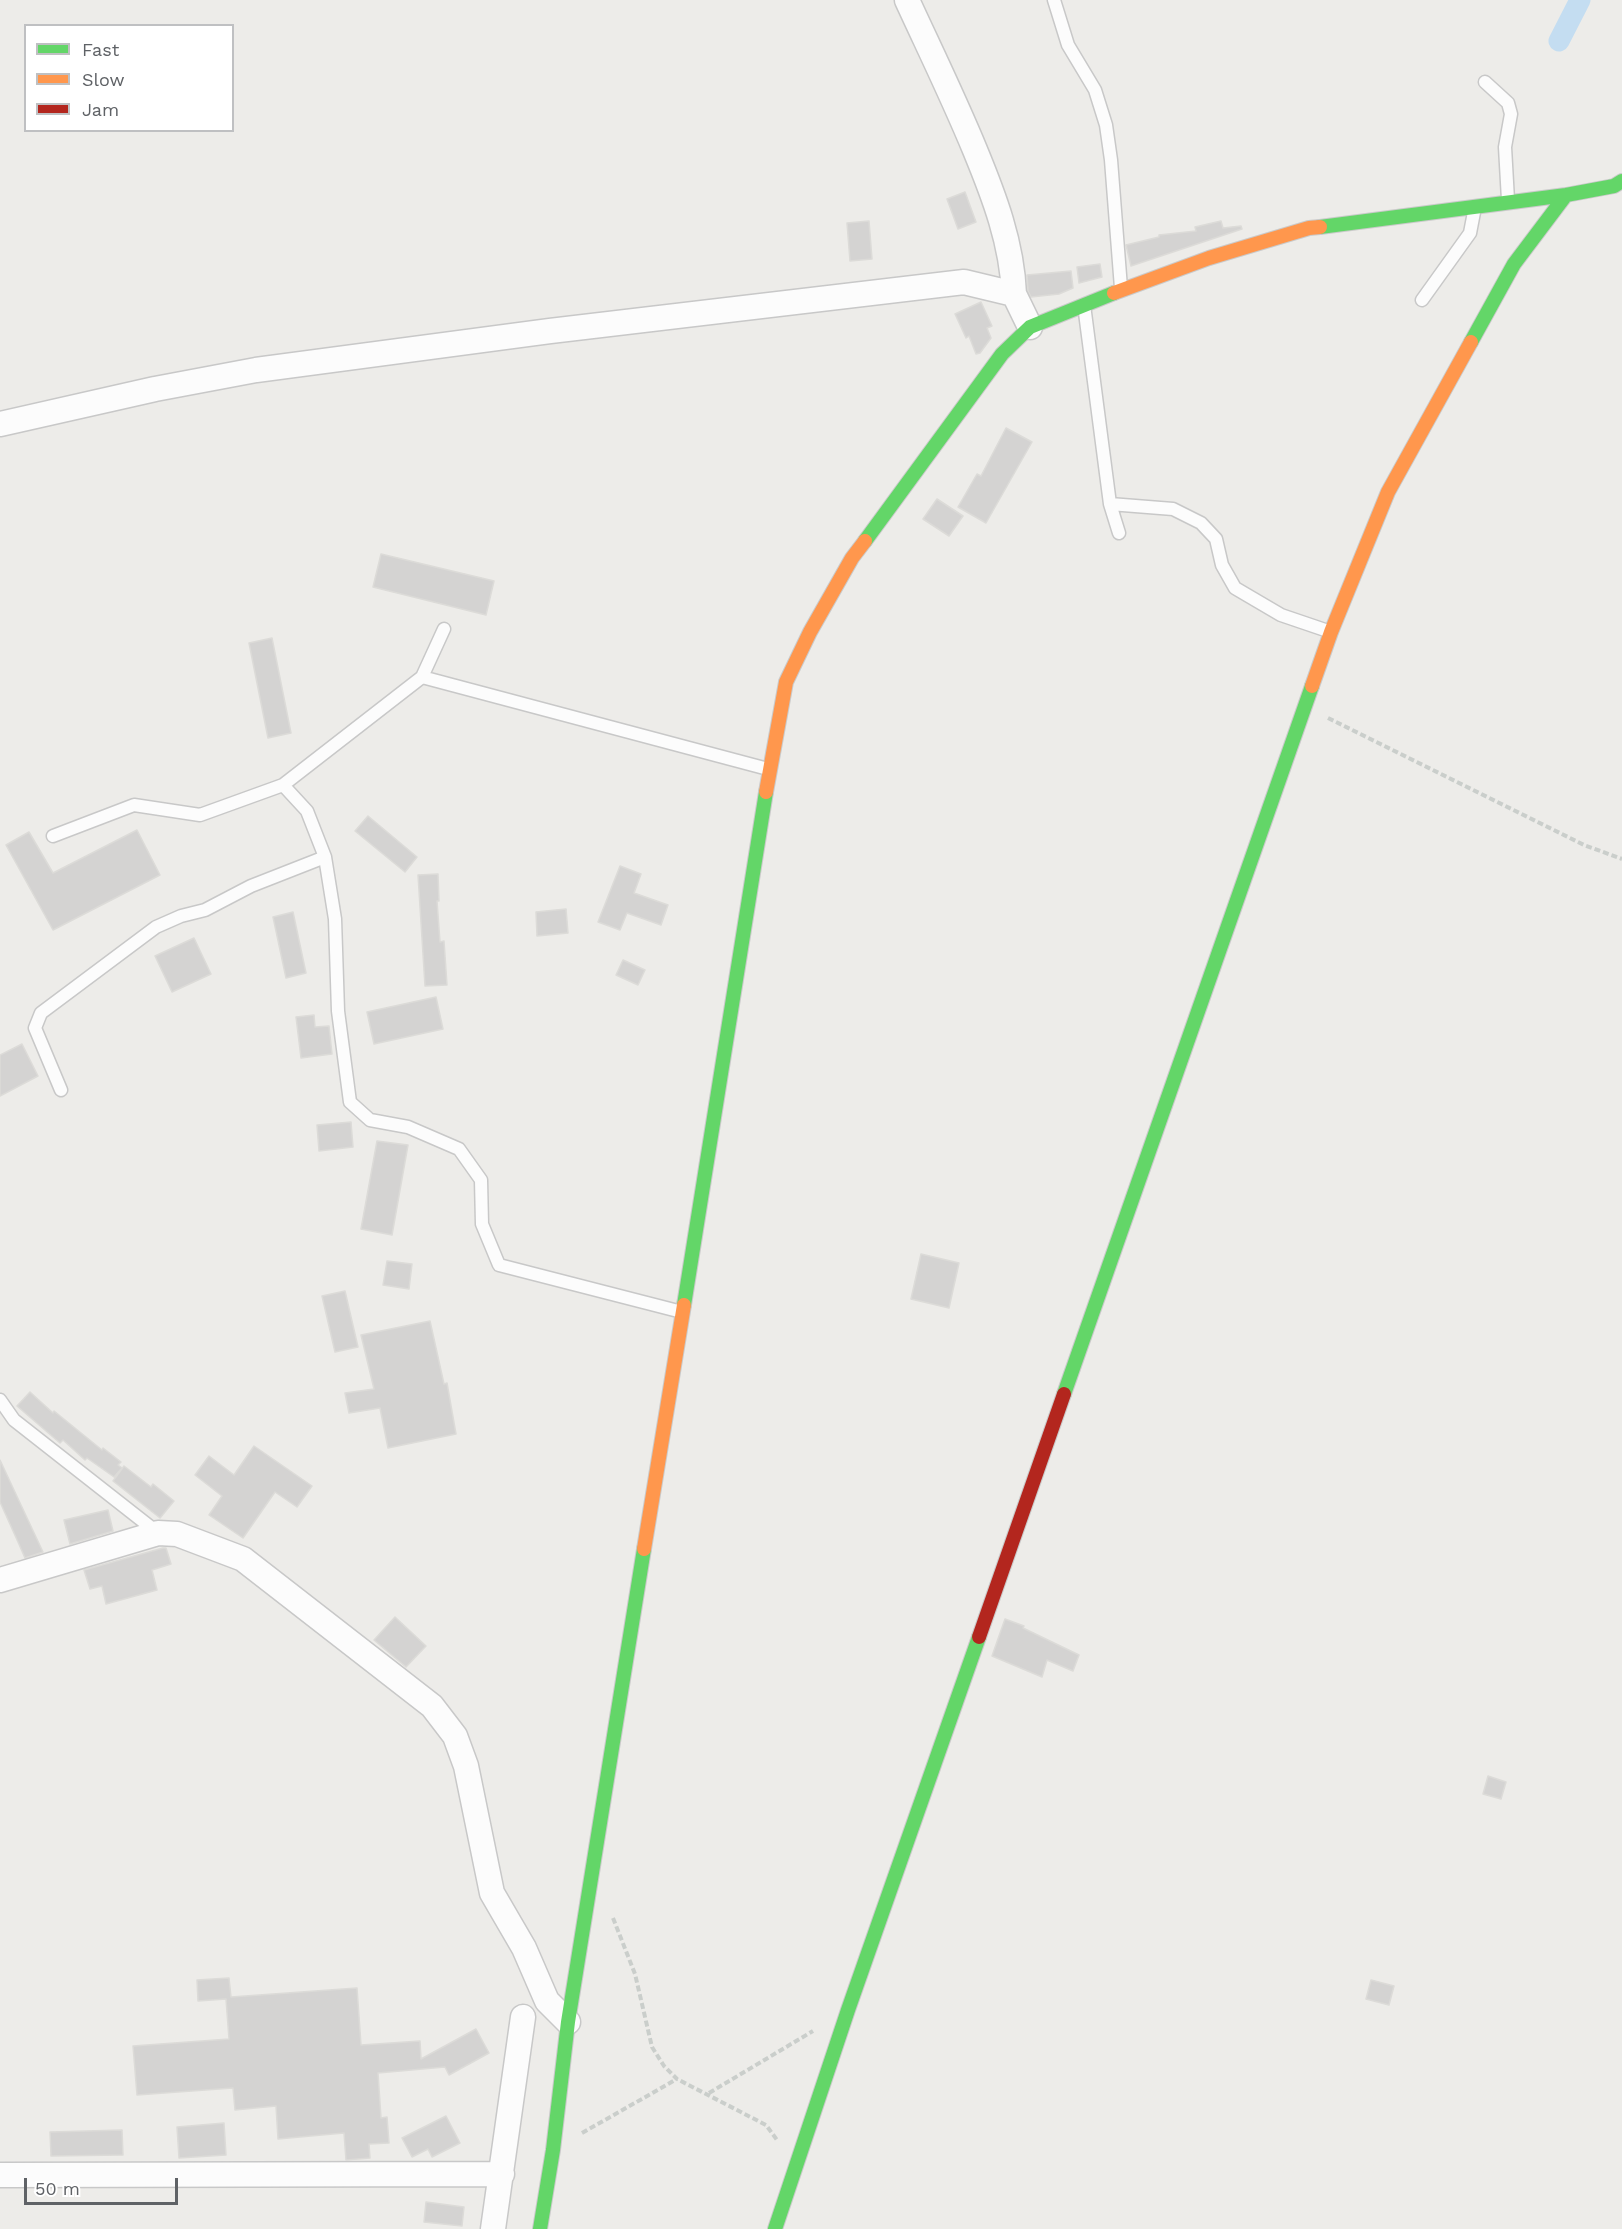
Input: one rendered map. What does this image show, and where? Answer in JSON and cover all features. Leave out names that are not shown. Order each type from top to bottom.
[{"type":"street","points":[[907,0],[964,122],[996,201],[1012,276],[1030,327]]},
{"type":"street","points":[[540,2229],[553,2150],[568,2022],[770,769],[786,682],[810,632],[852,558],[1002,354],[1030,327],[1121,289],[1209,258],[1309,228],[1566,195],[1614,186],[1622,181]]},
{"type":"street","points":[[775,2229],[856,1987],[1331,632],[1388,492],[1514,264],[1566,195]]},
{"type":"street","points":[[0,424],[155,389],[256,370],[561,330],[1012,276]]},
{"type":"street","points":[[0,1580],[158,1533],[177,1534],[243,1559],[432,1706],[455,1736],[466,1766],[492,1893],[524,1948],[547,2001],[568,2022]]},
{"type":"street","points":[[493,2229],[523,2017]]},
{"type":"street","points":[[0,2175],[502,2174]]},
{"type":"lane","points":[[1054,0],[1068,45],[1095,90],[1106,125],[1121,289]]},
{"type":"lane","points":[[1485,82],[1508,103],[1511,114],[1505,147],[1508,201]]},
{"type":"lane","points":[[1422,300],[1470,233],[1475,206]]},
{"type":"lane","points":[[1084,304],[1110,504],[1119,533]]},
{"type":"lane","points":[[1110,504],[1173,509],[1201,523],[1216,539],[1222,565],[1235,588],[1281,615],[1331,632]]},
{"type":"lane","points":[[53,836],[134,805],[200,815],[283,785],[422,676],[444,629]]},
{"type":"lane","points":[[422,676],[770,769]]},
{"type":"lane","points":[[283,785],[307,811],[325,857],[335,919],[338,1011],[350,1102],[370,1120],[408,1127],[459,1149],[481,1180],[482,1224],[499,1265],[683,1312]]},
{"type":"lane","points":[[61,1090],[35,1028],[41,1013],[156,927],[181,916],[205,910],[251,886],[325,857]]},
{"type":"lane","points":[[0,1400],[14,1420],[158,1533]]},
{"type":"lane","points":[[0,1416],[14,1420]]},
{"type":"path","points":[[1305,706],[1584,845],[1622,859]]},
{"type":"path","points":[[587,1907],[612,1917],[635,1974],[652,2047],[664,2066],[677,2079],[766,2125],[796,2166]]},
{"type":"path","points":[[708,2094],[818,2028]]},
{"type":"path","points":[[553,2150],[677,2079]]},
{"type":"building","points":[[965,192],[976,222],[958,229],[947,199]]},
{"type":"building","points":[[869,221],[872,259],[850,261],[847,223]]},
{"type":"building","points":[[1221,221],[1223,228],[1241,226],[1242,229],[1131,266],[1126,245],[1159,237],[1159,235],[1196,231],[1195,227]]},
{"type":"building","points":[[1100,264],[1102,277],[1079,283],[1077,267]]},
{"type":"building","points":[[1071,271],[1073,288],[1059,294],[1031,297],[1028,291],[1027,275]]},
{"type":"building","points":[[981,302],[992,326],[987,328],[991,338],[980,353],[976,354],[969,336],[966,338],[955,314]]},
{"type":"building","points":[[1006,428],[1032,442],[986,523],[958,507],[977,474],[981,476]]},
{"type":"building","points":[[937,499],[963,516],[949,536],[923,519]]},
{"type":"building","points":[[381,554],[494,581],[486,615],[373,587]]},
{"type":"building","points":[[272,638],[291,733],[268,738],[249,643]]},
{"type":"building","points":[[368,816],[417,857],[405,872],[355,831]]},
{"type":"building","points":[[137,830],[160,875],[53,930],[6,845],[29,832],[53,873]]},
{"type":"building","points":[[620,866],[641,874],[634,893],[668,905],[661,925],[627,913],[620,930],[598,922]]},
{"type":"building","points":[[438,874],[440,942],[444,941],[447,985],[425,986],[418,875]]},
{"type":"building","points":[[566,909],[568,933],[537,936],[536,912]]},
{"type":"building","points":[[293,912],[306,973],[286,978],[273,917]]},
{"type":"building","points":[[194,938],[211,974],[172,992],[155,956]]},
{"type":"building","points":[[623,960],[645,970],[638,985],[616,975]]},
{"type":"building","points":[[436,997],[443,1029],[374,1044],[367,1012]]},
{"type":"building","points":[[314,1015],[315,1027],[329,1026],[332,1054],[301,1058],[296,1017]]},
{"type":"building","points":[[22,1044],[38,1076],[0,1096],[0,1055]]},
{"type":"building","points":[[351,1122],[353,1147],[319,1151],[317,1125]]},
{"type":"building","points":[[377,1141],[408,1145],[392,1235],[361,1229]]},
{"type":"building","points":[[921,1254],[959,1263],[949,1308],[911,1299]]},
{"type":"building","points":[[387,1261],[412,1264],[409,1289],[383,1285]]},
{"type":"building","points":[[345,1291],[358,1347],[335,1352],[322,1296]]},
{"type":"building","points":[[430,1321],[444,1384],[447,1383],[456,1434],[388,1448],[380,1408],[349,1413],[345,1393],[374,1389],[361,1335]]},
{"type":"building","points":[[30,1392],[53,1413],[54,1411],[102,1450],[103,1448],[121,1462],[118,1465],[122,1468],[114,1477],[87,1458],[85,1460],[63,1440],[60,1443],[17,1406]]},
{"type":"building","points":[[254,1446],[312,1486],[297,1507],[275,1492],[243,1538],[209,1515],[222,1496],[195,1475],[209,1456],[234,1475]]},
{"type":"building","points":[[0,1460],[43,1552],[25,1558],[0,1502]]},
{"type":"building","points":[[124,1466],[151,1487],[153,1484],[174,1501],[160,1518],[113,1481]]},
{"type":"building","points":[[108,1510],[113,1531],[70,1544],[64,1520]]},
{"type":"building","points":[[166,1548],[171,1564],[152,1570],[157,1590],[106,1604],[102,1586],[90,1589],[84,1570]]},
{"type":"building","points":[[395,1617],[426,1646],[406,1667],[374,1640]]},
{"type":"building","points":[[1005,1619],[1024,1626],[1023,1628],[1079,1655],[1073,1671],[1047,1660],[1042,1677],[992,1656]]},
{"type":"building","points":[[1488,1776],[1506,1782],[1501,1799],[1483,1794]]},
{"type":"building","points":[[229,1978],[231,1997],[357,1988],[361,2045],[420,2041],[421,2059],[476,2029],[489,2053],[449,2075],[445,2067],[378,2073],[381,2118],[387,2117],[389,2143],[369,2144],[370,2158],[346,2160],[344,2133],[278,2139],[276,2106],[235,2110],[233,2088],[137,2095],[133,2046],[229,2039],[226,1999],[198,2001],[197,1980]]},
{"type":"building","points":[[1371,1980],[1394,1986],[1389,2005],[1366,1999]]},
{"type":"building","points":[[446,2116],[460,2143],[432,2157],[428,2149],[412,2157],[402,2138]]},
{"type":"building","points":[[224,2123],[226,2155],[179,2158],[177,2127]]},
{"type":"building","points":[[122,2130],[123,2155],[51,2156],[50,2132]]},
{"type":"building","points":[[426,2202],[464,2207],[462,2226],[424,2222]]},
{"type":"waterway","points":[[1559,41],[1580,0]]},
{"type":"traffic: fast","points":[[1320,227],[1566,195],[1614,186],[1622,181]]},
{"type":"traffic: fast","points":[[1471,342],[1514,264],[1566,195]]},
{"type":"traffic: fast","points":[[865,541],[1002,354],[1030,327],[1114,293]]},
{"type":"traffic: fast","points":[[1064,1394],[1312,686]]},
{"type":"traffic: fast","points":[[684,1305],[766,792]]},
{"type":"traffic: fast","points":[[540,2229],[553,2150],[568,2022],[644,1549]]},
{"type":"traffic: fast","points":[[775,2229],[848,2010],[979,1637]]},
{"type":"traffic: slow","points":[[1114,293],[1209,258],[1309,228],[1320,227]]},
{"type":"traffic: slow","points":[[1312,686],[1331,632],[1388,492],[1471,342]]},
{"type":"traffic: slow","points":[[766,792],[786,682],[810,632],[852,558],[865,541]]},
{"type":"traffic: slow","points":[[644,1549],[684,1305]]},
{"type":"traffic: jam","points":[[979,1637],[1064,1394]]}]
